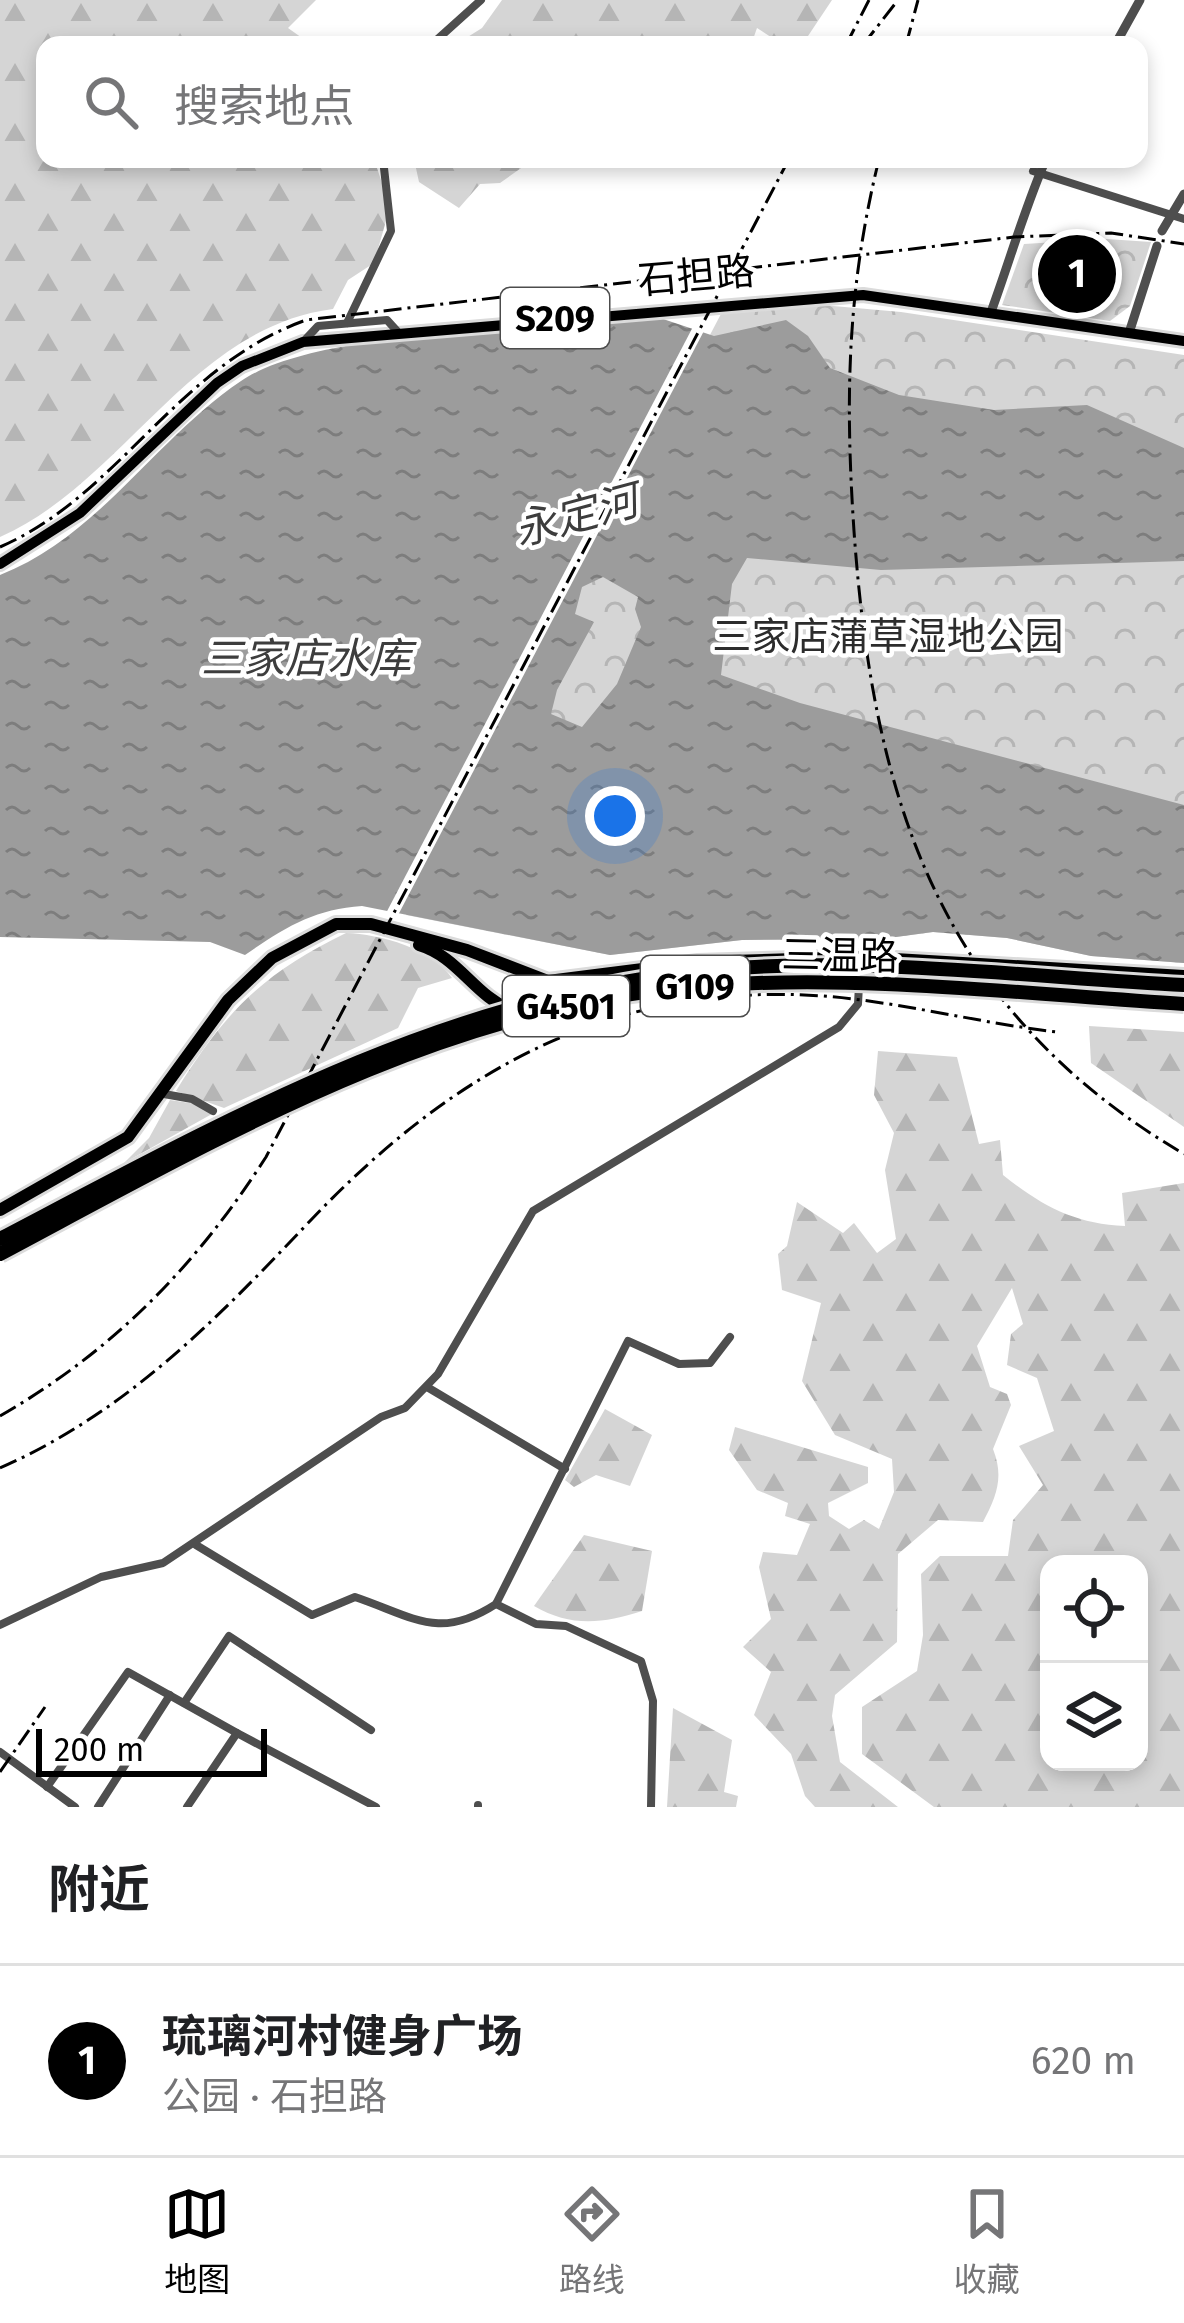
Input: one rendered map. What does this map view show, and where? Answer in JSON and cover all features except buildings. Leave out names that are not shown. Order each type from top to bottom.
[{"type":"highway","name":"三温路","points":[[0,1210],[105,1154],[164,1094],[210,1020],[249,980],[305,938],[353,922],[466,950],[548,981],[698,962],[861,957],[1184,981]]},
{"type":"highway","name":"三温路","points":[[249,980],[318,938],[352,927],[433,950],[452,960],[488,1000],[512,1011],[757,983],[860,983],[1184,1004]]},
{"type":"highway","name":"G4501","points":[[0,1239],[335,1068],[446,1025],[559,994],[697,971],[821,967],[1184,981]]},
{"type":"highway","points":[[757,983],[1184,1004]]},
{"type":"highway","name":"G4501","points":[[0,1254],[359,1072],[451,1037],[562,1007]]},
{"type":"main road","name":"石担路","points":[[0,564],[80,513],[217,383],[242,366],[303,342],[805,296],[863,295],[1184,341]]},
{"type":"street","points":[[441,36],[481,0]]},
{"type":"street","points":[[1120,36],[1141,0]]},
{"type":"street","points":[[347,323],[391,231],[384,168]]},
{"type":"street","points":[[991,312],[1040,168]]},
{"type":"street","points":[[1037,172],[1184,219]]},
{"type":"street","points":[[1162,231],[1184,194]]},
{"type":"street","points":[[1129,334],[1157,246]]},
{"type":"street","points":[[303,342],[318,326],[387,320],[397,331]]},
{"type":"street","points":[[0,1624],[101,1577],[163,1563],[362,1429],[406,1408],[427,1387],[533,1211],[838,1027],[855,1011],[861,957]]},
{"type":"street","points":[[164,1094],[192,1099],[214,1111]]},
{"type":"street","points":[[195,1545],[312,1615],[355,1597],[448,1628],[496,1604],[628,1341],[679,1364],[710,1364],[730,1337]]},
{"type":"street","points":[[427,1387],[565,1469]]},
{"type":"street","points":[[496,1604],[536,1624],[566,1626],[640,1661],[653,1701],[651,1807]]},
{"type":"street","points":[[184,1702],[229,1636],[371,1730]]},
{"type":"street","points":[[47,1786],[128,1672],[376,1807]]},
{"type":"street","points":[[98,1807],[170,1695]]},
{"type":"street","points":[[187,1807],[237,1733]]},
{"type":"street","points":[[0,1752],[75,1807]]},
{"type":"green space","points":[[0,0],[316,0],[288,28],[299,36],[36,36],[36,168],[377,168],[390,207],[374,263],[348,280],[333,309],[283,322],[238,345],[198,375],[84,481],[44,512],[0,537]]},
{"type":"green space","points":[[502,0],[832,0],[808,36],[769,36],[757,28],[754,36],[469,36],[482,28]]},
{"type":"green space","points":[[416,168],[521,168],[500,183],[480,184],[459,208],[419,182]]},
{"type":"green space","points":[[1107,239],[1151,242],[1130,306],[1110,321],[1002,305],[1024,244]]},
{"type":"green space","name":"三家店蒲草湿地公园","points":[[822,305],[901,312],[1184,355],[1184,963],[1091,956],[1007,938],[933,932],[881,939],[742,940],[610,955],[406,915],[722,312]]},
{"type":"green space","points":[[346,933],[405,945],[432,959],[452,978],[418,988],[398,1028],[224,1108],[176,1091],[211,1039],[248,998],[291,964]]},
{"type":"green space","points":[[1089,1026],[1184,1032],[1184,1127],[1091,1063]]},
{"type":"green space","points":[[878,1051],[957,1057],[979,1144],[1000,1140],[1003,1175],[1031,1196],[1075,1217],[1125,1226],[1122,1193],[1184,1183],[1184,1807],[934,1807],[862,1754],[862,1707],[917,1671],[923,1635],[921,1574],[940,1556],[1008,1556],[1013,1520],[1043,1485],[1019,1446],[1054,1431],[1037,1378],[1007,1365],[1011,1334],[1023,1324],[1012,1288],[977,1346],[990,1387],[1007,1394],[1011,1405],[993,1449],[998,1477],[992,1503],[983,1522],[938,1520],[898,1554],[897,1642],[835,1695],[832,1716],[840,1762],[898,1807],[815,1807],[805,1796],[791,1754],[754,1715],[771,1672],[743,1647],[771,1619],[759,1567],[763,1552],[797,1555],[810,1524],[785,1516],[788,1503],[757,1490],[729,1450],[735,1427],[868,1467],[868,1483],[828,1503],[829,1516],[849,1529],[864,1520],[879,1529],[894,1492],[892,1459],[835,1435],[802,1381],[821,1303],[782,1290],[778,1254],[787,1246],[797,1202],[843,1233],[854,1223],[877,1253],[896,1239],[885,1170],[894,1133],[874,1095]]},
{"type":"green space","points":[[170,1100],[196,1104],[212,1114],[124,1163],[149,1138]]},
{"type":"green space","points":[[605,1409],[652,1435],[630,1486],[596,1475],[574,1487],[565,1480]]},
{"type":"green space","points":[[584,1535],[652,1551],[642,1611],[586,1621],[534,1606]]},
{"type":"green space","points":[[673,1708],[732,1740],[724,1792],[738,1796],[736,1807],[667,1807]]},
{"type":"water","name":"三家店水库","points":[[663,319],[714,336],[786,320],[808,336],[830,368],[899,395],[994,410],[1087,405],[1184,448],[1184,561],[881,570],[747,558],[732,584],[721,675],[800,703],[1184,805],[1184,963],[1091,956],[1007,938],[933,932],[881,939],[742,940],[610,955],[362,906],[300,922],[245,955],[210,942],[0,937],[0,575],[67,536],[210,404],[277,363],[326,350],[443,333]],"holes":[[[603,577],[638,597],[635,609],[641,627],[617,684],[582,727],[551,714],[557,690],[594,622],[575,614],[582,587]]]},
{"type":"pier","points":[[695,323],[706,327],[396,919],[384,917]]},
{"type":"railway","points":[[851,36],[869,0]]},
{"type":"railway","points":[[870,36],[898,0]]},
{"type":"railway","points":[[908,36],[918,0]]},
{"type":"railway","points":[[0,1416],[79,1363],[149,1303],[211,1234],[266,1157],[784,168]]},
{"type":"railway","points":[[877,168],[860,253],[851,344],[851,482],[864,629],[879,721],[902,808],[934,889],[977,964],[1032,1034],[1100,1097],[1184,1154]]},
{"type":"railway","points":[[0,547],[79,496],[220,368],[306,320],[1014,237],[1111,233],[1184,244]]},
{"type":"railway","points":[[0,1468],[89,1420],[129,1391],[205,1327],[364,1168],[421,1120],[479,1080],[540,1047],[605,1021],[673,1004],[746,995],[852,999],[1057,1032]]},
{"type":"railway","points":[[0,1772],[45,1707]]},
{"type":"place","name":"琉璃河村健身广场","points":[[1077,274]]},
{"type":"water label","name":"永定河","points":[[576,515]]}]
